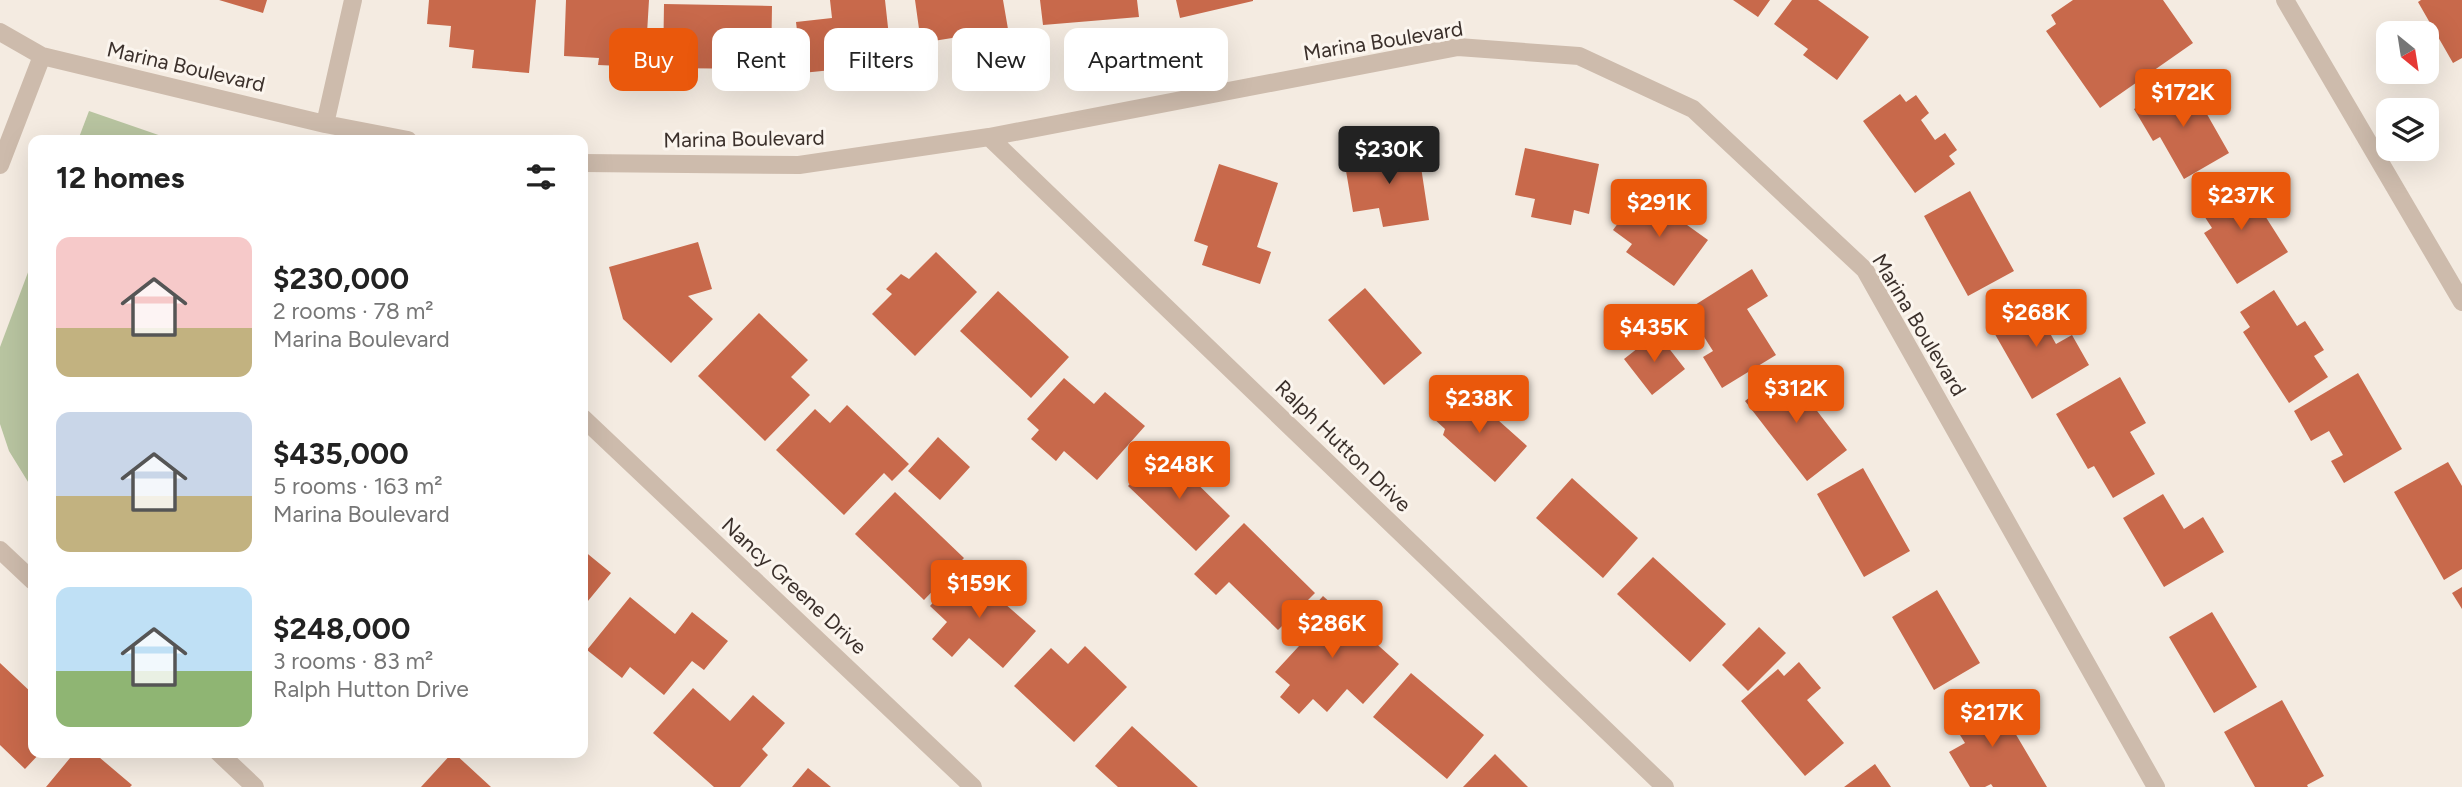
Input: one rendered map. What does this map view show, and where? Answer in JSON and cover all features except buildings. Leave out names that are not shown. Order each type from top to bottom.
[{"type":"street","points":[[325,124],[353,0]]},
{"type":"street","points":[[2284,0],[2462,302]]},
{"type":"street","name":"Marina Boulevard","points":[[0,32],[42,56],[325,124],[382,135]]},
{"type":"street","name":"Marina Boulevard","points":[[588,163],[799,165],[989,137],[1458,47],[1579,56],[1693,109],[1865,271],[2156,787]]},
{"type":"street","points":[[0,165],[42,56]]},
{"type":"street","name":"Ralph Hutton Drive","points":[[989,137],[1665,787]]},
{"type":"street","name":"Nancy Greene Drive","points":[[588,423],[973,787]]},
{"type":"street","points":[[0,550],[28,576]]},
{"type":"street","points":[[224,758],[255,787]]},
{"type":"green space","points":[[89,111],[159,135],[80,135]]},
{"type":"green space","points":[[28,272],[28,482],[9,451],[0,424],[0,347]]}]
